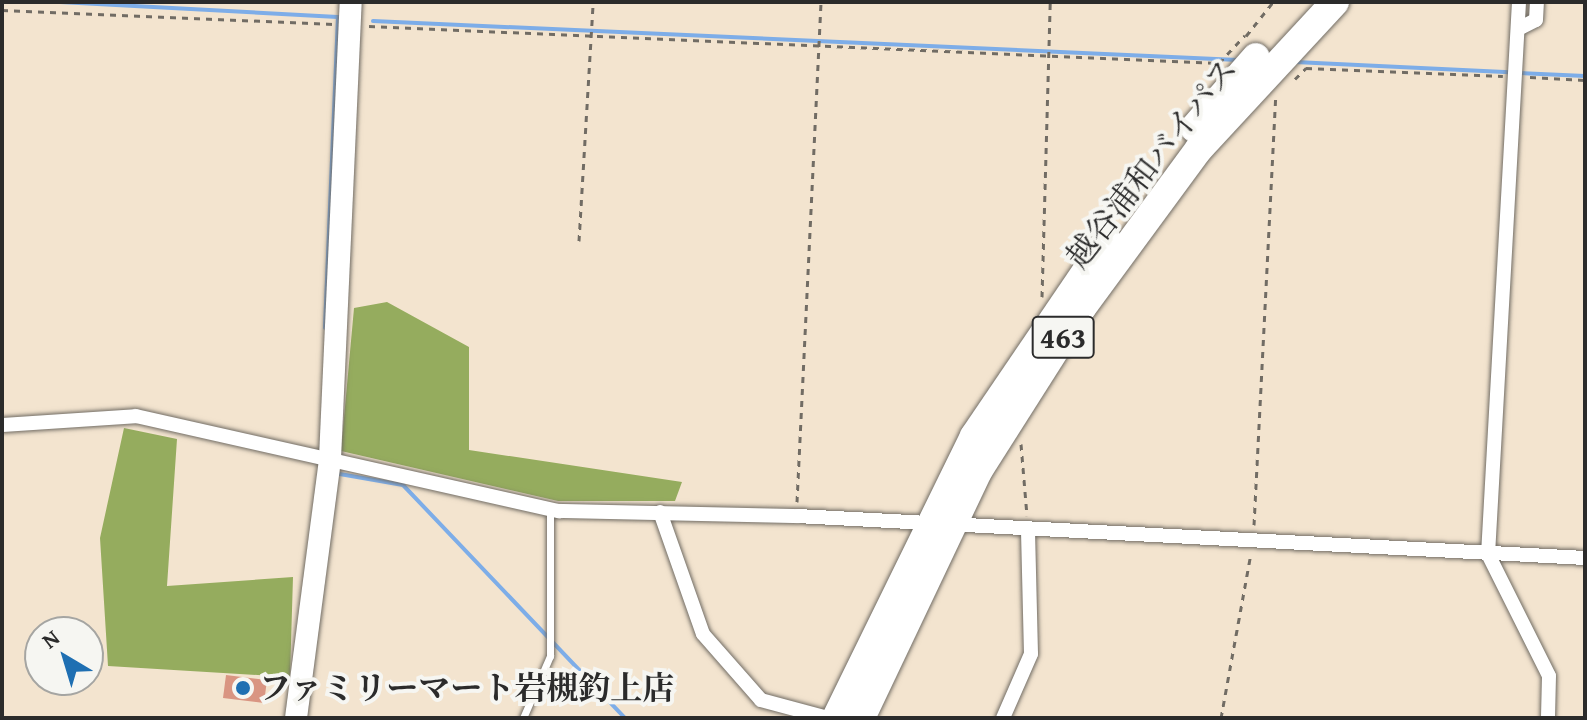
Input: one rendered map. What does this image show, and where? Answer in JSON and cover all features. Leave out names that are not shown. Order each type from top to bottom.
[{"type":"highway","name":"越谷浦和バイパス","points":[[861,718],[940,524],[1127,243],[1310,2]]},
{"type":"highway","name":"越谷浦和バイパス","points":[[836,718],[1053,311],[1181,143],[1268,58],[1335,2]]},
{"type":"street","points":[[296,718],[330,458],[351,2]]},
{"type":"street","points":[[1519,2],[1488,554],[1549,676],[1548,718]]},
{"type":"street","points":[[1518,29],[1536,20],[1537,2]]},
{"type":"street","points":[[2,425],[136,416],[550,509],[797,516],[1028,531],[1253,539],[1585,558]]},
{"type":"street","points":[[660,512],[703,634],[761,700],[828,718]]},
{"type":"street","points":[[1003,718],[1031,654],[1028,531]]},
{"type":"lane","points":[[523,718],[550,656],[550,509]]},
{"type":"path","points":[[579,241],[593,2]]},
{"type":"path","points":[[797,516],[821,2]]},
{"type":"path","points":[[1050,2],[1038,292],[1053,311]]},
{"type":"path","points":[[1221,718],[1253,539],[1274,99],[1268,58],[1273,2]]},
{"type":"path","points":[[2,10],[1219,63],[1268,58],[1306,68],[1585,80]]},
{"type":"path","points":[[1018,409],[1028,531]]},
{"type":"green space","points":[[387,302],[469,347],[469,450],[682,482],[675,501],[558,501],[341,451],[354,308]]},
{"type":"green space","points":[[124,428],[177,439],[167,586],[293,577],[290,677],[108,666],[100,538]]},
{"type":"building","points":[[226,675],[267,680],[264,703],[223,698]]},
{"type":"waterway","points":[[60,2],[338,17],[325,328]]},
{"type":"waterway","points":[[373,21],[1238,60]]},
{"type":"waterway","points":[[1295,62],[1510,72]]},
{"type":"waterway","points":[[1519,73],[1585,76]]},
{"type":"waterway","points":[[334,473],[403,485],[625,718]]},
{"type":"place","name":"ファミリーマート岩槻釣上店","points":[[243,688]]}]
